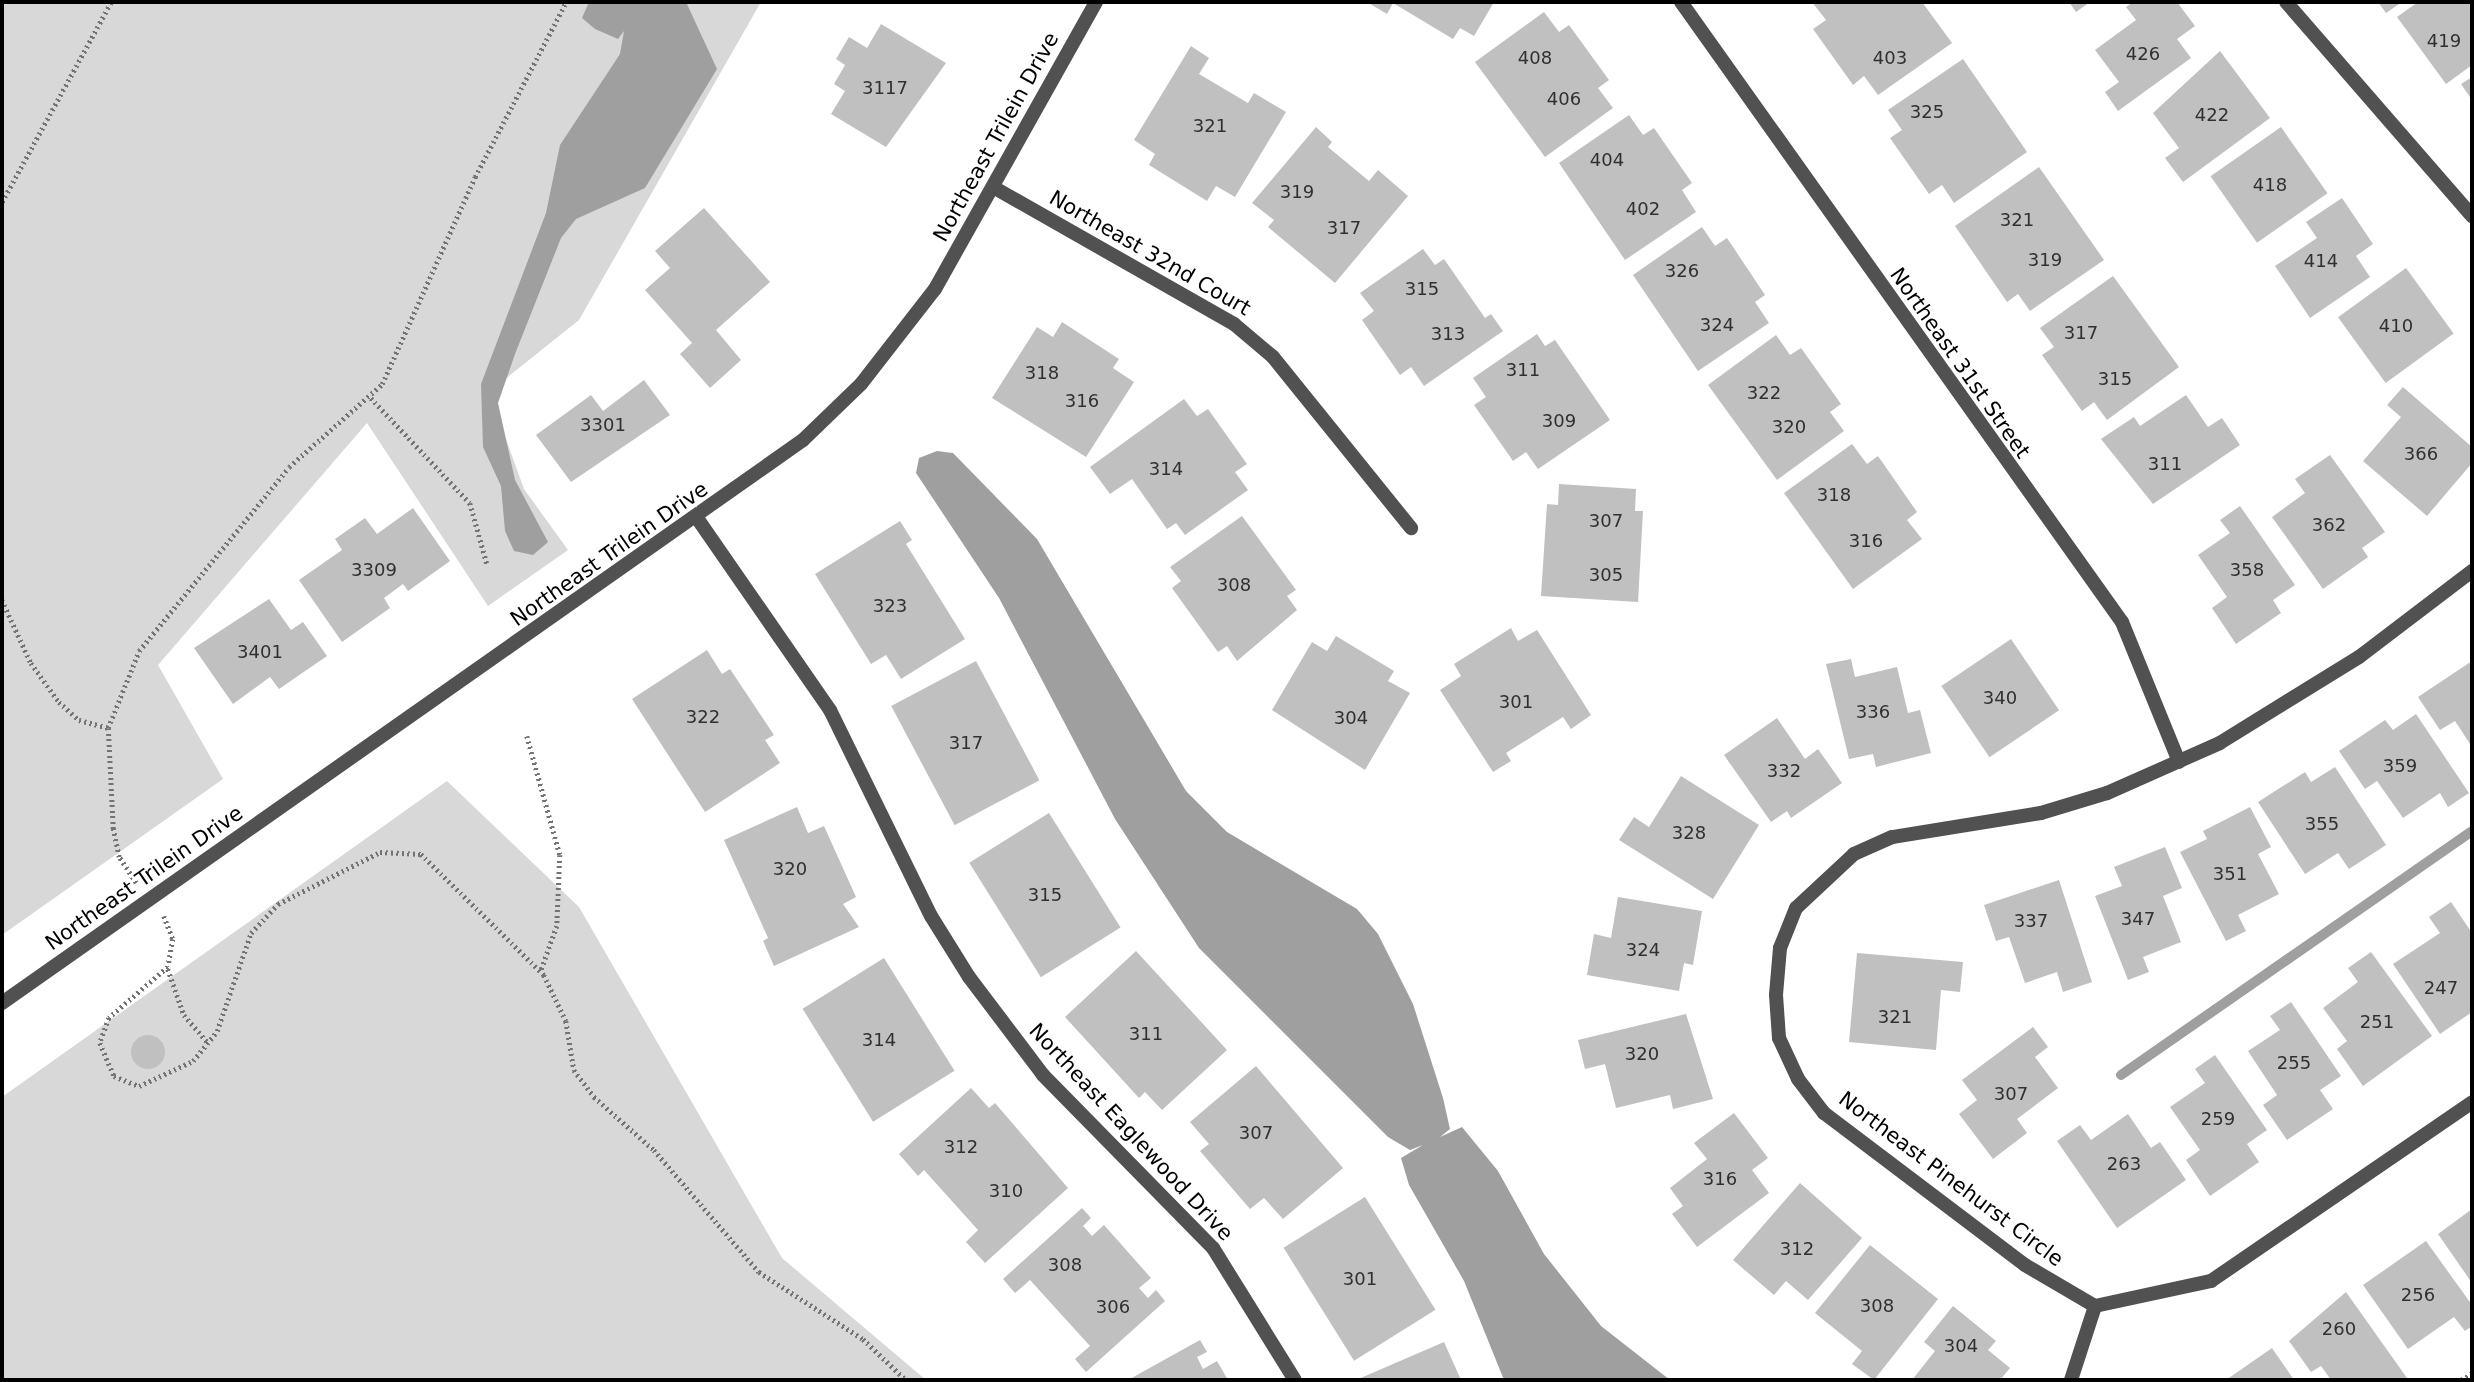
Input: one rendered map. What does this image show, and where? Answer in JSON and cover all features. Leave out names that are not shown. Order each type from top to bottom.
[{"type":"street","name":"Northeast Trilein Drive","points":[[2,1003],[697,518],[803,440],[861,383],[935,289],[1096,2]]},
{"type":"street","name":"Northeast 31st Street","points":[[1681,2],[2122,622],[2179,762]]},
{"type":"street","points":[[2287,2],[2472,216]]},
{"type":"street","name":"Northeast 32nd Court","points":[[993,187],[1234,324],[1273,357],[1411,528]]},
{"type":"street","name":"Northeast Eaglewood Drive","points":[[697,518],[830,710],[931,916],[968,977],[1043,1075],[1213,1248],[1295,1380]]},
{"type":"street","name":"Northeast Pinehurst Circle","points":[[2095,1306],[2025,1265],[1824,1113],[1798,1079],[1779,1038],[1780,948],[1796,908],[1854,854],[1892,837],[2041,813],[2179,762],[2348,664],[2472,571]]},
{"type":"street","points":[[2071,1380],[2095,1306],[2211,1281],[2472,1102]]},
{"type":"path","points":[[2,202],[111,2]]},
{"type":"path","points":[[208,1043],[184,1015],[168,967],[170,922],[119,857],[108,728],[153,629],[289,467],[371,398],[391,368],[475,177],[566,2]]},
{"type":"path","points":[[371,398],[470,503],[486,564]]},
{"type":"path","points":[[2,600],[31,663],[59,702],[79,720],[108,728]]},
{"type":"path","points":[[527,736],[560,855],[557,926],[541,971]]},
{"type":"path","points":[[168,967],[109,1018],[101,1056],[114,1076],[139,1086],[173,1075],[208,1043],[225,1017],[244,947],[263,918],[319,879],[380,852],[409,850],[429,860],[541,971],[557,995],[583,1085],[654,1150],[759,1272],[863,1339],[905,1380]]},
{"type":"path","points":[[2461,1380],[2472,1373]]},
{"type":"shaded area","points":[[2,2],[761,2],[579,320],[489,392],[524,489],[568,550],[488,606],[367,423],[158,665],[223,779],[2,935]]},
{"type":"shaded area","points":[[589,2],[686,2],[717,69],[645,188],[576,219],[561,238],[515,354],[498,403],[515,480],[548,542],[533,555],[514,551],[505,531],[501,486],[483,447],[481,384],[546,213],[560,145],[620,54],[624,31],[618,39],[595,29],[582,18]]},
{"type":"shaded area","points":[[937,451],[953,453],[1037,539],[1186,791],[1227,832],[1357,909],[1378,934],[1413,1004],[1443,1098],[1450,1129],[1440,1137],[1462,1127],[1498,1171],[1544,1254],[1601,1326],[1670,1380],[1504,1380],[1464,1281],[1409,1185],[1401,1158],[1423,1145],[1410,1150],[1388,1137],[1199,948],[1115,819],[999,598],[916,473],[919,458]]},
{"type":"shaded area","points":[[447,781],[579,907],[782,1258],[926,1380],[2,1380],[2,1097]]},
{"type":"building","points":[[1367,2],[1494,2],[1474,36],[1460,28],[1453,39],[1393,3],[1387,14]]},
{"type":"building","points":[[1812,2],[1922,2],[1952,43],[1878,95],[1864,76],[1853,85],[1813,29],[1826,20]]},
{"type":"building","points":[[2069,2],[2090,2],[2076,12]]},
{"type":"building","points":[[2133,2],[2177,2],[2195,26],[2177,39],[2191,58],[2118,111],[2105,92],[2119,82],[2095,50],[2136,20],[2126,7]]},
{"type":"building","points":[[2378,2],[2402,2],[2386,13]]},
{"type":"building","points":[[2418,2],[2472,2],[2472,65],[2446,84],[2397,17]]},
{"type":"building","points":[[1544,12],[1559,32],[1569,25],[1609,80],[1598,88],[1613,108],[1545,157],[1475,62]]},
{"type":"building","points":[[881,24],[946,63],[886,147],[831,114],[845,91],[834,84],[845,65],[836,59],[849,37],[867,48]]},
{"type":"building","points":[[1191,46],[1209,58],[1199,74],[1248,103],[1254,93],[1286,112],[1235,197],[1216,186],[1207,201],[1149,165],[1155,154],[1134,140]]},
{"type":"building","points":[[2220,51],[2270,118],[2183,182],[2165,158],[2179,148],[2153,113]]},
{"type":"building","points":[[1963,59],[2027,152],[1954,203],[1942,185],[1929,194],[1890,138],[1902,130],[1888,110]]},
{"type":"building","points":[[2472,77],[2472,100],[2461,84]]},
{"type":"building","points":[[1629,115],[1643,135],[1654,128],[1692,183],[1682,190],[1696,212],[1625,260],[1559,163]]},
{"type":"building","points":[[1316,127],[1332,142],[1328,147],[1369,181],[1378,170],[1408,196],[1335,283],[1268,227],[1274,220],[1252,203]]},
{"type":"building","points":[[2281,127],[2327,193],[2257,243],[2211,176]]},
{"type":"building","points":[[2039,167],[2104,260],[2030,311],[2018,294],[2007,302],[1955,226]]},
{"type":"building","points":[[2342,198],[2373,244],[2356,256],[2370,277],[2310,318],[2275,266],[2317,238],[2306,222]]},
{"type":"building","points":[[704,208],[770,282],[716,330],[741,360],[710,388],[680,354],[692,343],[645,290],[670,268],[655,251]]},
{"type":"building","points":[[1702,227],[1715,246],[1727,238],[1765,295],[1755,302],[1769,323],[1698,371],[1633,275]]},
{"type":"building","points":[[1423,249],[1435,265],[1444,259],[1485,318],[1491,314],[1503,331],[1424,386],[1411,367],[1400,375],[1362,320],[1374,311],[1360,293]]},
{"type":"building","points":[[2406,268],[2454,334],[2386,383],[2338,317]]},
{"type":"building","points":[[2113,276],[2179,367],[2107,420],[2094,402],[2082,411],[2042,355],[2054,347],[2040,328]]},
{"type":"building","points":[[1062,322],[1119,359],[1113,368],[1134,382],[1086,457],[992,398],[1037,327],[1053,337]]},
{"type":"building","points":[[1537,334],[1545,346],[1555,340],[1610,420],[1538,469],[1526,452],[1513,461],[1474,405],[1486,397],[1473,378]]},
{"type":"building","points":[[1776,335],[1790,355],[1801,348],[1841,404],[1830,412],[1844,431],[1777,480],[1708,385]]},
{"type":"building","points":[[644,380],[670,415],[571,482],[536,435],[591,395],[603,411]]},
{"type":"building","points":[[2403,387],[2472,447],[2472,463],[2427,516],[2363,461],[2401,417],[2387,405]]},
{"type":"building","points":[[2186,395],[2208,427],[2222,418],[2240,445],[2153,504],[2101,439],[2134,417],[2140,426]]},
{"type":"building","points":[[1184,399],[1197,416],[1208,409],[1247,464],[1235,472],[1248,490],[1185,535],[1176,523],[1167,529],[1132,479],[1110,494],[1090,467]]},
{"type":"building","points":[[1852,444],[1867,464],[1878,456],[1917,512],[1907,520],[1922,539],[1853,589],[1784,493]]},
{"type":"building","points":[[2330,455],[2385,532],[2362,548],[2368,557],[2323,589],[2272,517],[2305,493],[2295,479]]},
{"type":"building","points":[[1559,484],[1636,489],[1635,511],[1643,511],[1638,602],[1541,596],[1547,504],[1558,505]]},
{"type":"building","points":[[2240,506],[2295,585],[2273,600],[2281,613],[2236,644],[2212,608],[2227,597],[2198,555],[2230,533],[2220,520]]},
{"type":"building","points":[[413,508],[450,561],[408,591],[403,584],[384,598],[390,608],[342,642],[299,580],[342,550],[335,539],[365,518],[377,534]]},
{"type":"building","points":[[1242,516],[1296,590],[1287,596],[1297,610],[1237,661],[1227,646],[1218,652],[1172,588],[1181,581],[1170,567]]},
{"type":"building","points":[[900,521],[912,540],[906,544],[965,639],[901,679],[886,655],[871,664],[815,574]]},
{"type":"building","points":[[269,599],[291,630],[303,622],[327,656],[279,689],[270,677],[233,704],[194,648]]},
{"type":"building","points":[[1511,628],[1518,641],[1537,630],[1591,715],[1571,729],[1563,717],[1506,753],[1511,761],[1493,772],[1440,690],[1461,676],[1454,664]]},
{"type":"building","points":[[1336,636],[1394,671],[1388,681],[1410,693],[1365,770],[1272,710],[1312,642],[1327,651]]},
{"type":"building","points":[[2011,639],[2059,710],[1989,757],[1941,686]]},
{"type":"building","points":[[707,650],[722,674],[730,669],[774,735],[765,740],[780,763],[705,812],[632,699]]},
{"type":"building","points":[[1851,659],[1855,677],[1897,667],[1908,713],[1920,710],[1931,753],[1876,767],[1873,754],[1849,759],[1826,664]]},
{"type":"building","points":[[976,661],[1039,780],[955,825],[891,706]]},
{"type":"building","points":[[2472,661],[2472,747],[2455,721],[2440,730],[2418,697]]},
{"type":"building","points":[[2416,714],[2469,793],[2448,807],[2440,793],[2403,818],[2377,781],[2365,789],[2339,751],[2385,720],[2393,730]]},
{"type":"building","points":[[1777,718],[1805,759],[1818,749],[1842,783],[1791,818],[1787,811],[1771,822],[1724,755]]},
{"type":"building","points":[[2335,767],[2386,845],[2349,869],[2338,853],[2305,874],[2258,802],[2305,772],[2311,782]]},
{"type":"building","points":[[1681,776],[1759,825],[1713,899],[1619,840],[1634,817],[1649,827]]},
{"type":"building","points":[[797,807],[808,833],[824,826],[856,897],[843,904],[859,927],[774,966],[763,941],[768,938],[724,840]]},
{"type":"building","points":[[2250,807],[2271,847],[2258,854],[2279,894],[2238,915],[2246,931],[2226,941],[2180,852],[2207,839],[2203,831]]},
{"type":"building","points":[[1049,813],[1121,927],[1041,977],[969,863]]},
{"type":"building","points":[[2165,847],[2182,888],[2163,896],[2181,942],[2143,957],[2149,972],[2128,980],[2095,896],[2122,886],[2114,867]]},
{"type":"building","points":[[2059,880],[2092,982],[2063,992],[2057,972],[2025,983],[2009,937],[1996,941],[1984,905]]},
{"type":"building","points":[[1618,897],[1702,911],[1693,965],[1684,963],[1679,991],[1587,975],[1594,934],[1611,938]]},
{"type":"building","points":[[2451,902],[2472,933],[2472,1012],[2440,1034],[2393,964],[2440,933],[2429,917]]},
{"type":"building","points":[[1136,951],[1227,1050],[1162,1110],[1145,1092],[1139,1098],[1065,1017]]},
{"type":"building","points":[[2371,952],[2432,1036],[2363,1086],[2337,1049],[2347,1041],[2323,1008],[2358,982],[2348,968]]},
{"type":"building","points":[[1857,953],[1963,962],[1960,992],[1941,990],[1936,1050],[1849,1042]]},
{"type":"building","points":[[884,958],[954,1071],[873,1122],[803,1009]]},
{"type":"building","points":[[2291,1002],[2341,1076],[2320,1090],[2333,1109],[2287,1140],[2263,1105],[2277,1095],[2248,1051],[2280,1030],[2270,1016]]},
{"type":"building","points":[[1686,1014],[1713,1099],[1673,1109],[1670,1095],[1616,1108],[1605,1064],[1585,1069],[1578,1040]]},
{"type":"building","points":[[2033,1027],[2048,1047],[2035,1057],[2058,1088],[2017,1119],[2027,1133],[1993,1159],[1959,1114],[1977,1100],[1962,1080]]},
{"type":"building","points":[[148,1035],[160,1040],[165,1052],[160,1064],[148,1069],[136,1064],[131,1052],[136,1040]]},
{"type":"building","points":[[2215,1055],[2267,1130],[2247,1144],[2259,1162],[2210,1196],[2186,1160],[2200,1150],[2170,1107],[2205,1083],[2195,1069]]},
{"type":"building","points":[[1256,1066],[1343,1168],[1283,1219],[1264,1198],[1250,1209],[1200,1151],[1209,1144],[1190,1122]]},
{"type":"building","points":[[971,1088],[989,1108],[995,1103],[1068,1188],[985,1263],[966,1242],[978,1230],[924,1170],[918,1176],[899,1154]]},
{"type":"building","points":[[1734,1113],[1768,1158],[1752,1170],[1769,1193],[1697,1247],[1672,1214],[1683,1206],[1670,1188],[1707,1159],[1694,1143]]},
{"type":"building","points":[[2128,1114],[2151,1148],[2160,1142],[2186,1180],[2117,1228],[2057,1141],[2080,1125],[2091,1140]]},
{"type":"building","points":[[1800,1183],[1862,1238],[1808,1300],[1786,1281],[1774,1295],[1733,1260]]},
{"type":"building","points":[[1365,1197],[1435,1310],[1354,1361],[1284,1248]]},
{"type":"building","points":[[1082,1208],[1091,1218],[1083,1226],[1092,1236],[1104,1225],[1151,1278],[1139,1288],[1148,1298],[1156,1290],[1165,1301],[1086,1372],[1075,1359],[1090,1346],[1030,1280],[1015,1293],[1003,1279]]},
{"type":"building","points":[[2472,1209],[2472,1283],[2438,1234]]},
{"type":"building","points":[[2426,1241],[2472,1305],[2472,1326],[2465,1331],[2454,1317],[2408,1349],[2363,1285]]},
{"type":"building","points":[[1870,1245],[1938,1299],[1874,1380],[1852,1364],[1862,1351],[1815,1313]]},
{"type":"building","points":[[2346,1292],[2407,1378],[2331,1380],[2321,1366],[2311,1372],[2289,1341]]},
{"type":"building","points":[[1953,1306],[1996,1341],[1988,1350],[2010,1368],[2000,1380],[1912,1380],[1935,1351],[1924,1342]]},
{"type":"building","points":[[1200,1340],[1207,1352],[1197,1357],[1203,1369],[1217,1361],[1228,1380],[1128,1380]]},
{"type":"building","points":[[1444,1342],[1461,1380],[1356,1380]]},
{"type":"building","points":[[2272,1348],[2294,1380],[2226,1380]]},
{"type":"waterway","points":[[2121,1075],[2472,831]]}]
